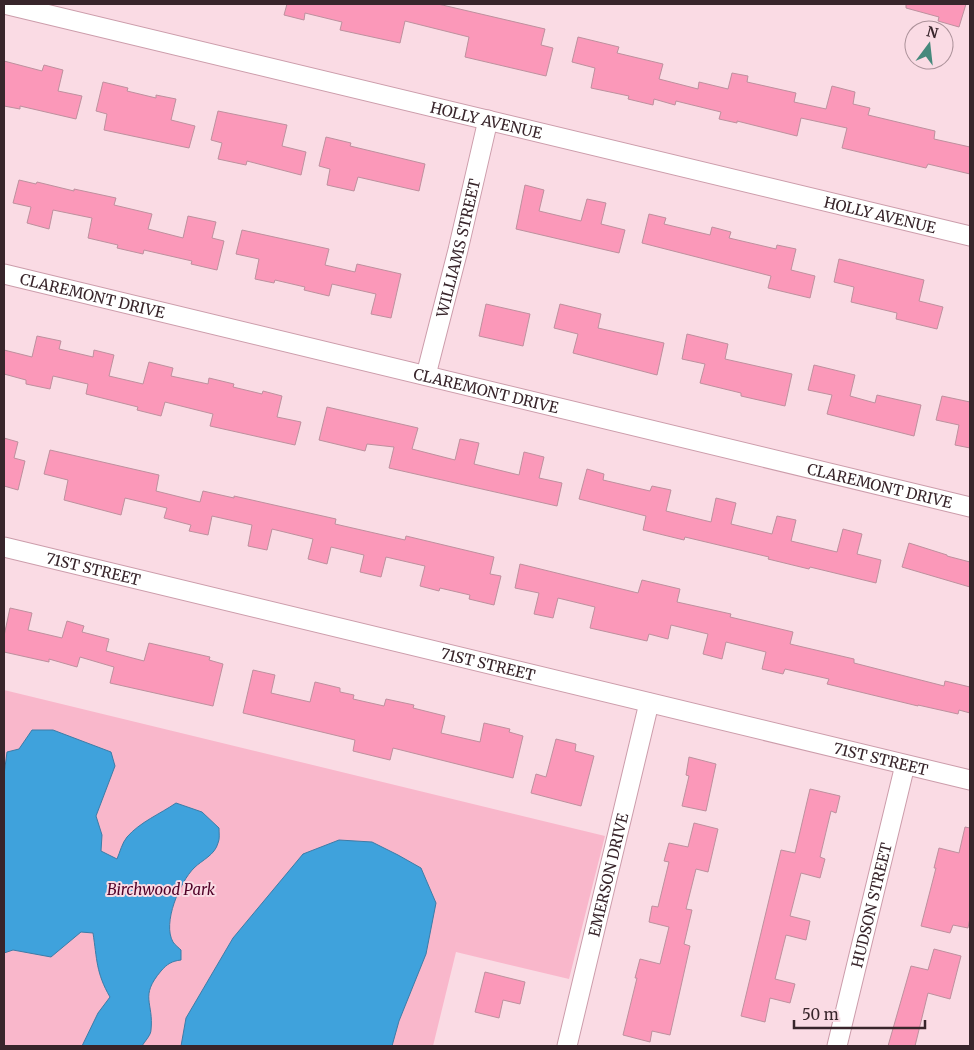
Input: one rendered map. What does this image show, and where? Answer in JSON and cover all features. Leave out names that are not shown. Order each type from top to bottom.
[{"type":"street","name":"HOLLY AVENUE","points":[[4,4],[970,236]]},
{"type":"street","name":"WILLIAMS STREET","points":[[426,375],[458,250],[488,120]]},
{"type":"street","name":"CLAREMONT DRIVE","points":[[4,274],[970,507]]},
{"type":"street","name":"71ST STREET","points":[[4,548],[970,780]]},
{"type":"street","name":"EMERSON DRIVE","points":[[567,1046],[649,703]]},
{"type":"street","name":"HUDSON STREET","points":[[837,1046],[905,765]]},
{"type":"green space","name":"Birchwood Park","points":[[4,690],[605,836],[569,979],[456,952],[433,1046],[4,1046]]},
{"type":"water","points":[[32,730],[53,730],[111,752],[115,766],[96,816],[102,835],[101,851],[117,859],[124,842],[132,832],[176,803],[202,812],[219,828],[219,840],[216,847],[189,874],[174,903],[171,914],[170,934],[173,942],[181,950],[181,960],[165,966],[154,980],[149,994],[151,1032],[142,1046],[82,1046],[98,1013],[110,997],[105,988],[96,958],[93,933],[81,932],[51,957],[13,950],[4,953],[4,775],[7,752],[19,749]]},
{"type":"water","points":[[339,840],[372,842],[421,868],[436,903],[426,954],[399,1021],[392,1046],[181,1046],[186,1018],[233,938],[303,854]]},
{"type":"building","points":[[287,4],[438,4],[545,29],[541,45],[553,48],[546,76],[465,57],[469,37],[405,21],[400,43],[340,30],[342,22],[305,13],[304,20],[284,15]]},
{"type":"building","points":[[906,4],[966,4],[959,27],[954,26],[954,20],[938,20],[939,17],[906,8]]},
{"type":"building","points":[[578,37],[619,47],[617,53],[663,64],[659,79],[698,89],[699,82],[728,89],[732,73],[748,76],[747,82],[796,93],[794,102],[826,109],[832,86],[855,92],[853,104],[870,108],[868,115],[935,131],[934,139],[970,147],[970,174],[928,164],[926,168],[842,148],[847,128],[801,118],[797,136],[737,121],[737,123],[719,119],[721,112],[676,101],[675,105],[654,99],[653,105],[628,99],[629,96],[591,88],[595,68],[572,62]]},
{"type":"building","points":[[4,61],[42,71],[44,65],[63,70],[58,91],[82,96],[76,119],[20,106],[20,109],[4,106]]},
{"type":"building","points":[[103,82],[128,88],[127,91],[156,98],[156,95],[176,99],[171,120],[195,126],[189,148],[104,130],[107,114],[96,111]]},
{"type":"building","points":[[218,111],[287,125],[282,146],[306,152],[301,175],[247,161],[246,165],[218,159],[222,143],[211,140]]},
{"type":"building","points":[[326,137],[351,143],[350,146],[425,164],[419,191],[358,177],[354,191],[327,185],[330,169],[319,166]]},
{"type":"building","points":[[19,180],[116,198],[114,205],[152,214],[148,229],[183,238],[188,216],[216,222],[212,238],[224,241],[217,270],[191,264],[192,261],[144,250],[143,254],[117,248],[118,245],[88,238],[92,218],[53,210],[49,229],[27,223],[31,207],[13,203]]},
{"type":"building","points":[[525,185],[544,190],[539,211],[581,221],[587,199],[606,203],[601,224],[625,230],[619,253],[516,229]]},
{"type":"building","points":[[649,214],[666,218],[664,224],[710,235],[712,227],[731,232],[729,238],[776,249],[777,245],[796,249],[791,270],[815,276],[810,298],[768,288],[771,276],[642,243]]},
{"type":"building","points":[[242,230],[329,249],[325,265],[355,272],[357,264],[401,274],[391,318],[371,314],[376,294],[332,284],[329,296],[304,290],[305,287],[275,280],[274,283],[255,279],[259,259],[236,254]]},
{"type":"building","points":[[839,259],[924,280],[919,301],[943,307],[937,329],[896,319],[897,313],[851,302],[854,287],[834,282]]},
{"type":"building","points":[[486,304],[530,314],[523,346],[479,336]]},
{"type":"building","points":[[560,304],[601,314],[598,328],[664,343],[657,375],[573,353],[578,334],[554,328]]},
{"type":"building","points":[[687,334],[728,344],[725,359],[792,374],[785,406],[741,396],[741,393],[700,383],[705,364],[682,359]]},
{"type":"building","points":[[37,336],[61,341],[59,349],[93,357],[94,350],[114,355],[109,376],[143,384],[149,362],[173,368],[171,376],[208,384],[209,378],[234,384],[233,387],[262,394],[263,391],[282,396],[277,417],[301,422],[295,445],[210,426],[213,414],[165,402],[161,416],[137,410],[138,407],[86,394],[88,384],[53,376],[50,389],[26,384],[26,380],[4,374],[4,350],[32,357]]},
{"type":"building","points":[[814,365],[855,375],[850,396],[875,403],[877,395],[921,405],[914,436],[827,414],[832,395],[808,390]]},
{"type":"building","points":[[942,396],[970,402],[970,448],[955,445],[959,425],[936,420]]},
{"type":"building","points":[[327,407],[418,428],[412,449],[455,460],[460,439],[479,443],[474,464],[519,475],[524,452],[544,457],[539,478],[562,483],[557,506],[389,468],[394,447],[367,444],[365,451],[319,440]]},
{"type":"building","points":[[4,438],[18,442],[14,458],[25,461],[18,490],[4,486]]},
{"type":"building","points":[[50,450],[159,475],[156,491],[200,502],[203,491],[234,498],[234,496],[336,519],[335,524],[405,540],[406,536],[494,557],[490,574],[501,576],[494,605],[469,599],[470,595],[440,588],[439,591],[420,586],[425,566],[386,557],[381,577],[360,572],[364,555],[331,547],[327,564],[308,559],[313,539],[272,529],[267,550],[248,546],[252,525],[212,516],[208,535],[189,531],[191,525],[164,518],[167,508],[125,498],[121,515],[64,500],[68,480],[44,474]]},
{"type":"building","points":[[587,469],[604,474],[603,480],[650,491],[652,486],[671,490],[666,511],[711,522],[716,498],[736,503],[731,524],[772,534],[777,516],[796,520],[791,541],[837,552],[843,529],[862,534],[857,554],[881,560],[876,583],[810,567],[809,569],[768,559],[769,557],[685,537],[684,540],[643,530],[646,516],[579,499]]},
{"type":"building","points":[[909,543],[970,562],[970,587],[902,567]]},
{"type":"building","points":[[520,564],[638,593],[642,580],[680,589],[677,602],[731,614],[730,617],[793,632],[790,644],[854,659],[854,663],[944,686],[945,681],[970,687],[970,713],[959,710],[958,714],[918,706],[827,684],[829,679],[785,669],[783,674],[762,669],[766,652],[726,642],[722,659],[703,654],[708,634],[671,625],[668,639],[649,634],[647,641],[590,628],[595,607],[558,598],[553,618],[534,614],[539,593],[515,588]]},
{"type":"building","points":[[10,608],[32,613],[28,630],[62,638],[67,621],[84,626],[82,632],[109,639],[106,651],[144,661],[149,643],[210,657],[209,660],[223,664],[213,706],[110,683],[114,667],[80,657],[77,667],[49,659],[49,662],[4,652],[4,636]]},
{"type":"building","points":[[253,670],[275,675],[271,693],[310,702],[315,682],[340,688],[340,692],[354,695],[353,699],[384,706],[386,699],[414,705],[413,708],[445,716],[441,733],[480,742],[484,723],[510,729],[509,732],[523,736],[513,778],[393,748],[390,760],[353,751],[355,740],[243,713]]},
{"type":"building","points":[[556,739],[576,744],[575,751],[594,756],[581,806],[531,793],[536,774],[546,777]]},
{"type":"building","points":[[689,757],[716,764],[706,811],[682,806],[689,776],[686,775]]},
{"type":"building","points":[[810,789],[840,796],[836,813],[831,811],[820,857],[825,859],[820,878],[801,873],[790,916],[810,921],[806,940],[786,935],[775,979],[795,984],[790,1003],[770,998],[765,1022],[741,1016],[781,850],[795,853]]},
{"type":"building","points":[[694,823],[718,829],[708,872],[696,869],[686,909],[692,910],[684,944],[690,946],[670,1035],[652,1031],[650,1042],[623,1035],[640,959],[660,964],[669,927],[649,922],[652,906],[658,907],[669,862],[664,861],[669,843],[688,847]]},
{"type":"building","points":[[965,827],[970,828],[970,918],[968,928],[953,925],[950,933],[921,926],[936,868],[934,868],[939,848],[959,853]]},
{"type":"building","points":[[934,949],[961,956],[950,999],[928,993],[915,1046],[888,1046],[911,966],[928,970]]},
{"type":"building","points":[[485,972],[525,982],[520,1004],[503,1000],[499,1018],[475,1012]]}]
